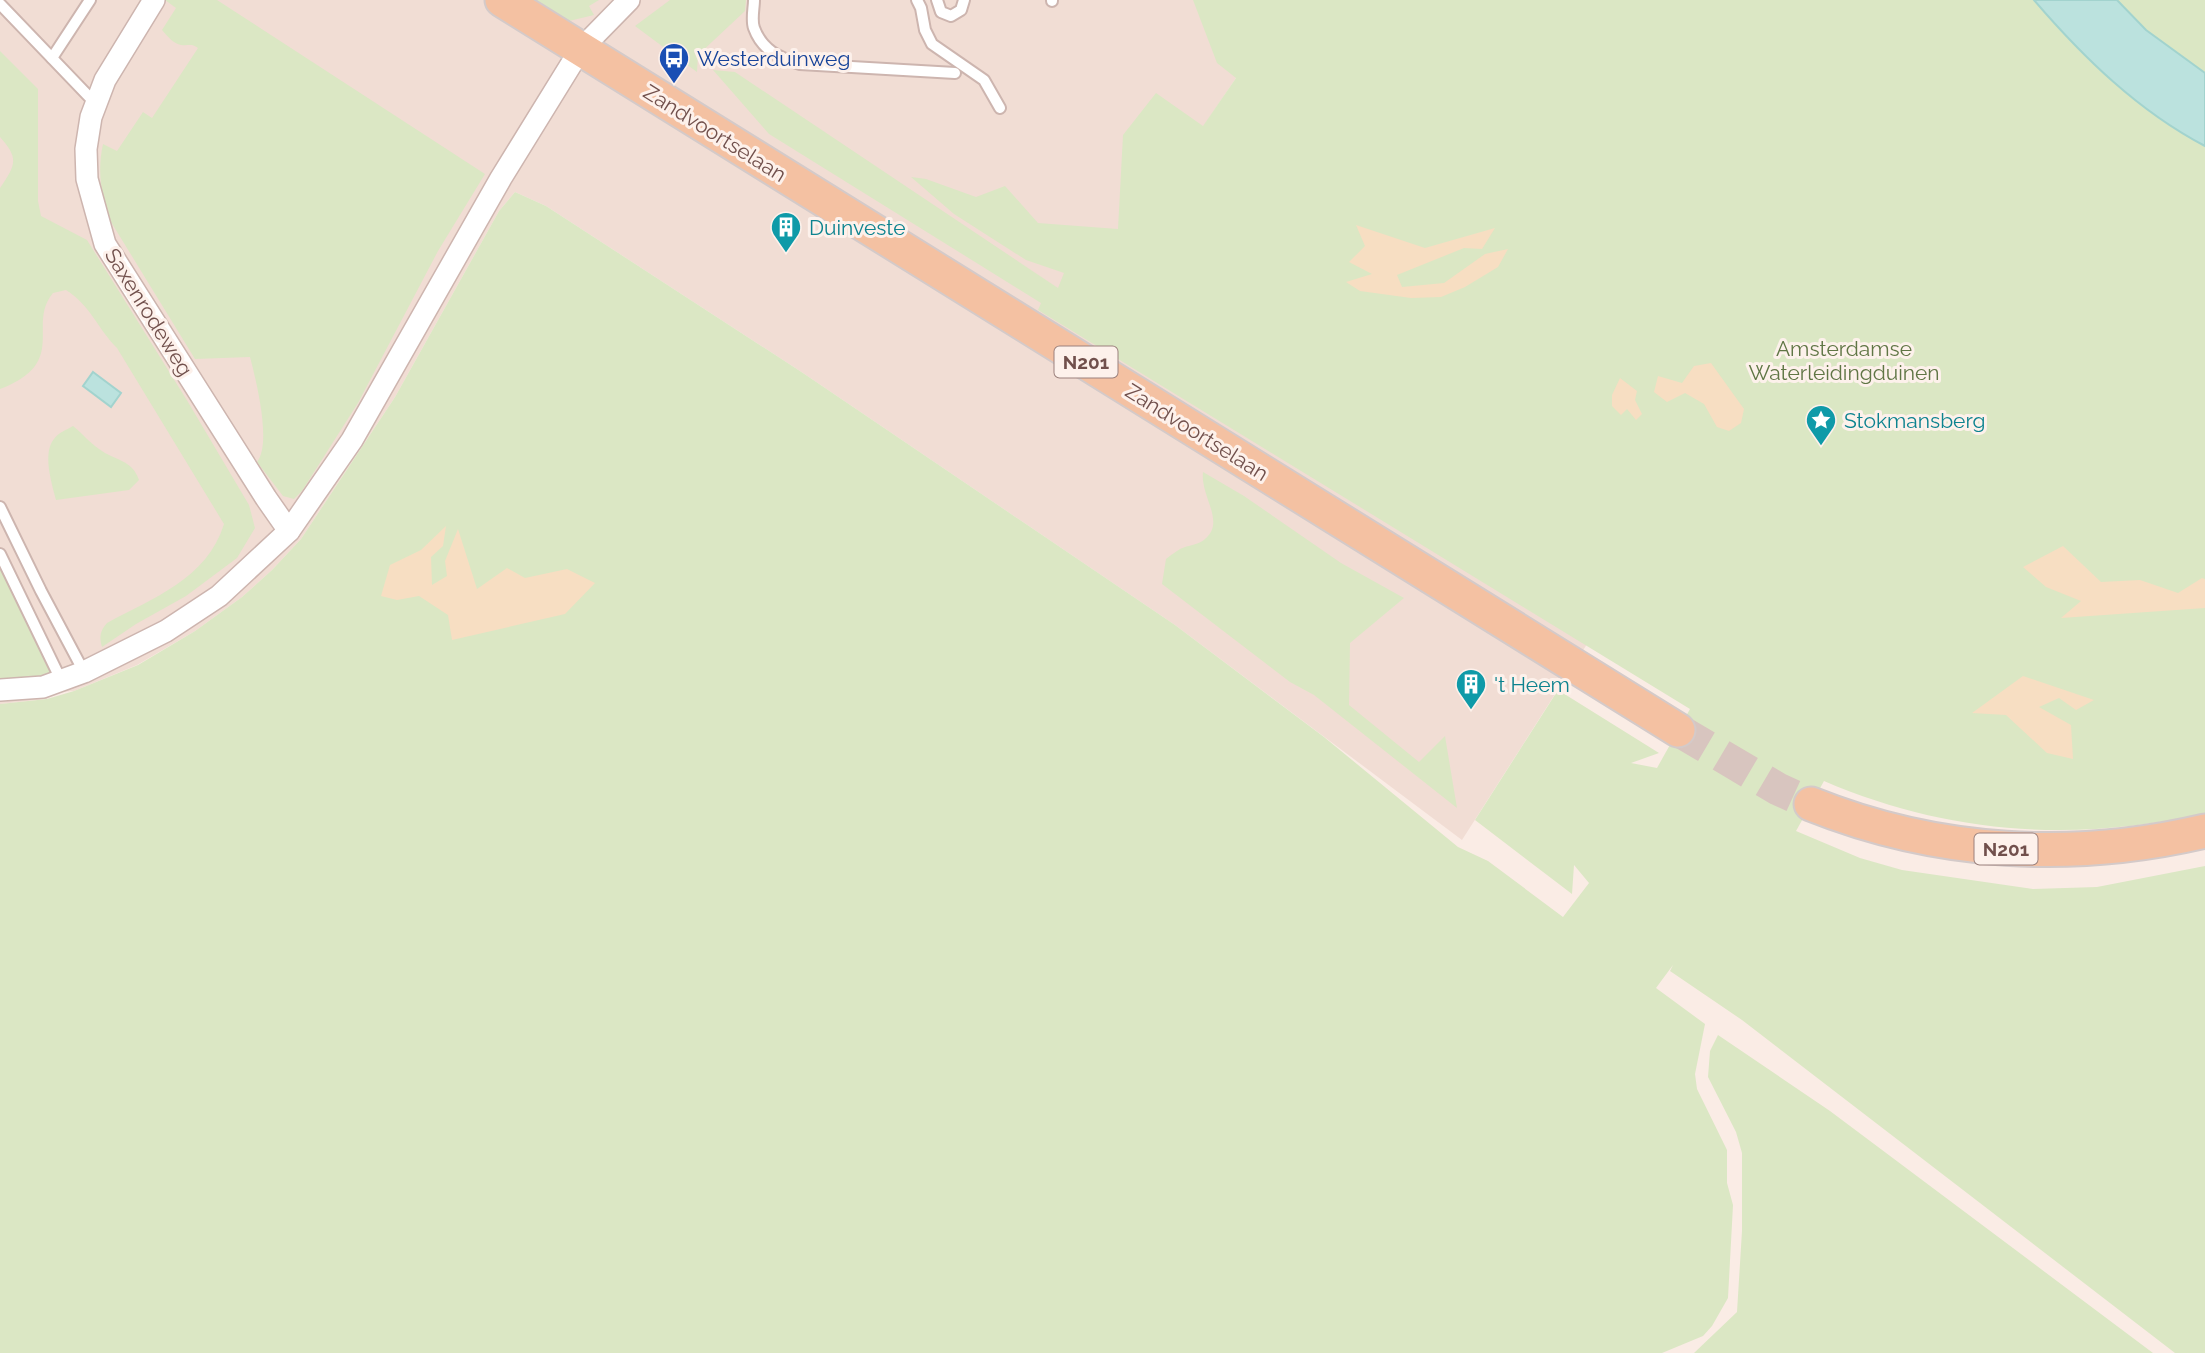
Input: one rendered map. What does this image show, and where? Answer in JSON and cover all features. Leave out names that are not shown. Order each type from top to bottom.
[{"type":"main road","name":"Zandvoortselaan","points":[[502,0],[1678,730]]},
{"type":"main road","name":"N201","points":[[1811,804],[1849,820],[1898,834],[1952,844],[2021,850],[2112,847],[2158,842],[2205,831]]},
{"type":"street","name":"Saxenrodeweg","points":[[155,0],[105,80],[96,104],[86,149],[87,179],[105,244],[289,531]]},
{"type":"street","points":[[0,690],[43,687],[84,672],[166,631],[219,596],[289,531],[352,440],[501,178],[580,50],[628,0]]},
{"type":"lane","points":[[52,58],[90,0]]},
{"type":"lane","points":[[754,0],[753,26],[764,45],[779,58],[800,64],[955,74]]},
{"type":"lane","points":[[917,0],[925,30],[932,44],[984,80],[1000,108]]},
{"type":"lane","points":[[937,0],[942,12],[951,16],[961,10],[964,0]]},
{"type":"lane","points":[[0,4],[96,104]]},
{"type":"lane","points":[[0,506],[84,672]]},
{"type":"lane","points":[[0,554],[61,680]]},
{"type":"shaded area","points":[[0,0],[1217,0],[1236,78],[1203,127],[1603,619],[1462,840],[1175,625],[803,373],[546,206],[515,192],[499,211],[395,397],[301,539],[272,570],[242,597],[195,631],[137,665],[74,691],[49,693],[47,699],[0,704]]},
{"type":"green space","points":[[165,0],[217,0],[485,174],[438,251],[358,403],[302,491],[294,499],[283,496],[257,462],[263,441],[263,426],[250,357],[195,359],[111,222],[105,203],[100,174],[103,144],[117,151],[143,112],[152,118],[198,48],[176,43],[162,30],[176,8]]},
{"type":"green space","points":[[535,0],[599,0],[589,6],[594,15],[569,21]]},
{"type":"green space","points":[[670,0],[746,0],[745,11],[698,55],[697,72],[635,26]]},
{"type":"green space","name":"Amsterdamse Waterleidingduinen","points":[[1193,0],[2205,0],[2205,813],[2108,828],[2012,828],[1917,813],[1824,781],[1796,831],[1860,858],[1902,870],[2033,889],[2097,887],[2205,866],[2205,1353],[2175,1353],[1742,1020],[1670,971],[1673,965],[1656,988],[1705,1024],[1695,1074],[1697,1089],[1727,1150],[1727,1183],[1733,1205],[1728,1298],[1703,1336],[1662,1353],[0,1353],[0,704],[47,699],[138,665],[195,631],[242,597],[272,570],[301,539],[395,397],[499,211],[515,192],[546,206],[803,373],[1175,625],[1324,737],[1458,847],[1488,861],[1563,917],[1589,883],[1574,865],[1572,894],[1475,820],[1558,690],[1659,753],[1631,763],[1657,768],[1690,709],[1038,310],[1041,303],[769,134],[713,70],[735,72],[1058,288],[1064,273],[1026,260],[954,214],[911,177],[926,179],[976,197],[1005,186],[1038,223],[1118,229],[1123,135],[1156,93],[1203,126],[1236,78],[1217,63]]},
{"type":"green space","points":[[0,51],[38,89],[38,201],[41,216],[87,240],[249,505],[255,528],[237,558],[186,596],[102,647],[101,634],[107,623],[160,595],[192,573],[216,543],[224,524],[117,348],[82,303],[66,290],[53,293],[46,305],[43,343],[34,367],[21,378],[0,389],[0,188],[12,167],[13,156],[0,137]]},
{"type":"green space","points":[[73,426],[99,449],[132,468],[139,480],[129,490],[56,500],[48,460],[50,445],[62,432]]},
{"type":"green space","points":[[1203,472],[1244,496],[1341,563],[1404,598],[1350,643],[1349,705],[1419,762],[1445,736],[1457,808],[1314,695],[1290,682],[1162,584],[1166,559],[1180,549],[1203,541],[1211,532],[1213,517]]},
{"type":"green space","points":[[0,559],[54,676],[0,681]]},
{"type":"green space","points":[[1718,1035],[1830,1111],[2153,1353],[1694,1353],[1737,1312],[1742,1231],[1742,1153],[1736,1132],[1708,1077],[1710,1051]]},
{"type":"sand","points":[[1356,225],[1425,248],[1495,228],[1482,249],[1464,248],[1397,275],[1402,287],[1444,283],[1485,254],[1508,249],[1498,267],[1465,287],[1441,297],[1411,298],[1360,291],[1346,282],[1372,274],[1349,262],[1365,246]]},
{"type":"sand","points":[[1711,363],[1744,409],[1741,423],[1729,431],[1717,427],[1704,404],[1685,393],[1667,402],[1654,392],[1658,376],[1682,383],[1694,366]]},
{"type":"sand","points":[[1620,378],[1637,391],[1635,400],[1642,414],[1636,420],[1627,409],[1621,415],[1612,406],[1612,395]]},
{"type":"sand","points":[[446,526],[443,546],[431,557],[432,585],[447,576],[445,561],[458,529],[477,589],[507,568],[525,578],[567,569],[595,583],[565,614],[452,640],[448,615],[419,596],[397,600],[381,596],[390,565],[421,550]]},
{"type":"sand","points":[[2063,546],[2101,582],[2140,580],[2178,593],[2202,578],[2205,579],[2205,608],[2061,618],[2081,601],[2046,587],[2023,567]]},
{"type":"sand","points":[[2023,676],[2094,700],[2076,710],[2059,698],[2039,707],[2071,725],[2073,759],[2047,753],[2006,715],[1972,713]]},
{"type":"water","points":[[2034,0],[2117,0],[2146,30],[2205,73],[2205,146],[2180,132],[2134,99],[2092,62]]},
{"type":"water","points":[[93,372],[121,393],[111,407],[83,386]]},
{"type":"tunnel","points":[[1678,730],[1778,789],[1811,804]]},
{"type":"place","name":"Westerduinweg","points":[[674,85]]},
{"type":"place","name":"Duinveste","points":[[786,254]]},
{"type":"place","name":"Stokmansberg","points":[[1821,447]]},
{"type":"place","name":"'t Heem","points":[[1471,711]]}]
